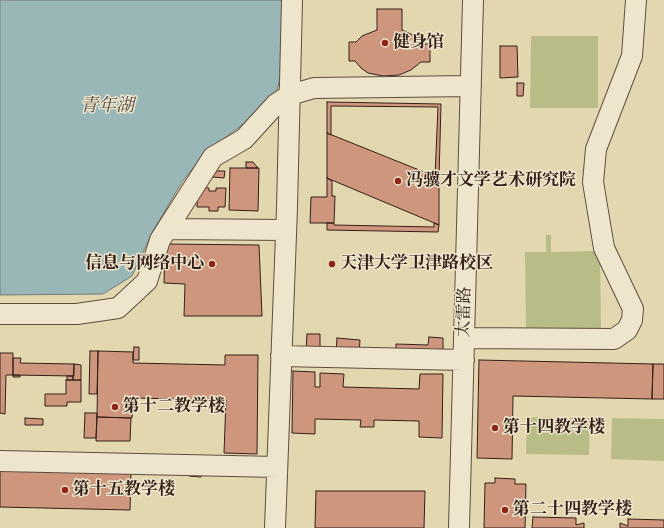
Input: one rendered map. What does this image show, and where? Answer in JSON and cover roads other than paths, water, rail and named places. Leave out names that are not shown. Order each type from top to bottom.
[{"type":"street","points":[[275,528],[286,230],[292,0]]},
{"type":"street","name":"太雷路","points":[[459,528],[473,0]]},
{"type":"street","points":[[464,338],[614,339],[627,330],[632,320],[633,309],[604,248],[593,182],[596,149],[632,56],[636,0]]},
{"type":"street","points":[[0,314],[77,314],[118,308],[147,281],[160,240],[214,157],[244,139],[276,104],[290,95],[314,88],[471,86]]},
{"type":"street","points":[[167,229],[286,230]]},
{"type":"street","points":[[281,356],[464,360]]},
{"type":"street","points":[[0,461],[277,467]]},
{"type":"water","name":"青年湖","points":[[0,0],[286,0],[284,66],[276,93],[255,115],[206,152],[182,182],[153,231],[132,276],[103,294],[0,295]]},
{"type":"place","name":"健身馆","points":[[385,43]]},
{"type":"place","name":"冯骥才文学艺术研究院","points":[[398,181]]},
{"type":"place","name":"信息与网络中心","points":[[212,264]]},
{"type":"place","name":"天津大学卫津路校区","points":[[332,264]]},
{"type":"place","name":"第十二教学楼","points":[[115,407]]},
{"type":"place","name":"第十四教学楼","points":[[495,428]]},
{"type":"place","name":"第十五教学楼","points":[[65,490]]},
{"type":"place","name":"第二十四教学楼","points":[[505,510]]}]
